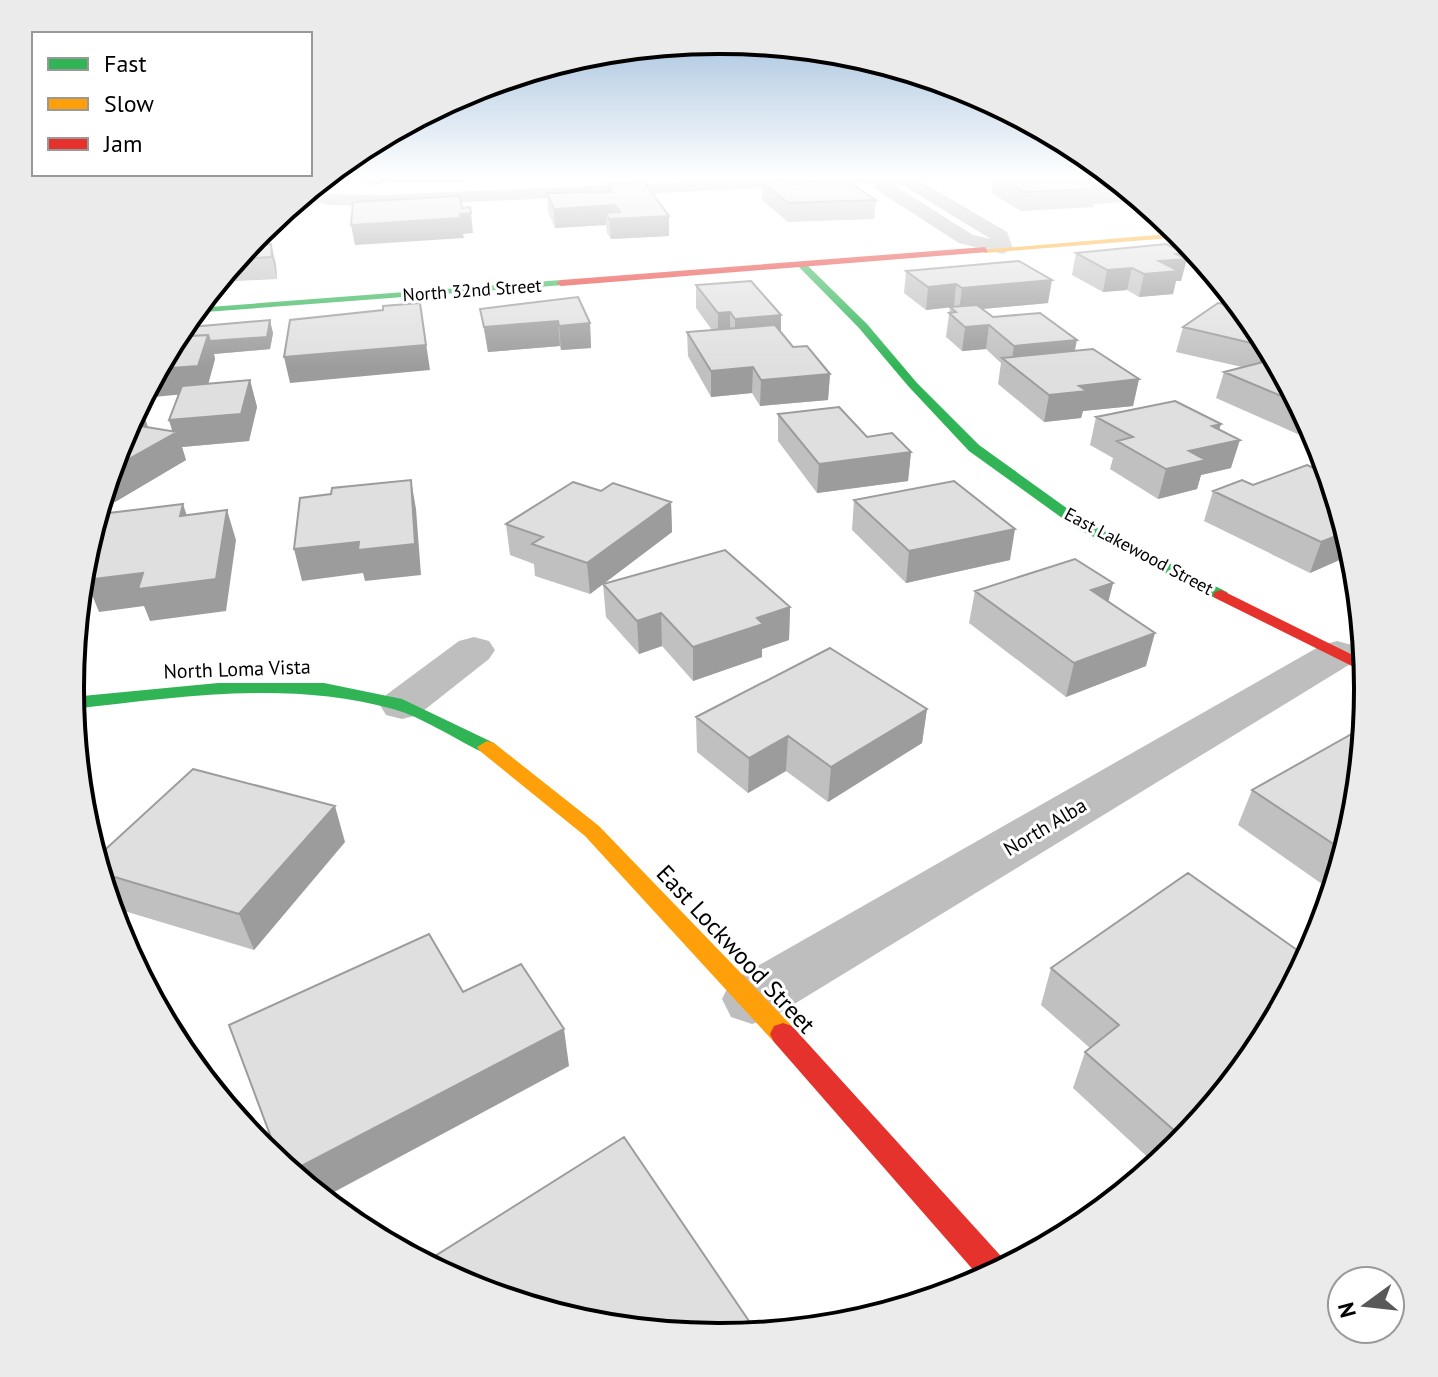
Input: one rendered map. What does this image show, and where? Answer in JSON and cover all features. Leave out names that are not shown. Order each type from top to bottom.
[{"type":"street","points":[[967,239],[1003,248]]},
{"type":"street","name":"North 32nd Street","points":[[210,310],[1123,239]]},
{"type":"street","name":"East Lakewood Street","points":[[801,264],[863,326],[923,395],[986,457],[1081,525],[1351,661]]},
{"type":"street","points":[[402,705],[474,650]]},
{"type":"street","name":"North Alba","points":[[752,999],[1351,661]]},
{"type":"street","name":"North Loma Vista","points":[[85,702],[218,688],[324,688],[402,705]]},
{"type":"street","name":"East Lockwood Street","points":[[402,705],[482,743],[592,831],[752,999],[988,1263]]},
{"type":"building","points":[[266,244],[271,244],[272,257],[253,258]]},
{"type":"building","points":[[1166,244],[1186,259],[1159,261],[1179,271],[1144,274],[1132,268],[1107,270],[1076,253]]},
{"type":"building","points":[[1019,261],[1052,280],[962,288],[956,284],[928,287],[906,271]]},
{"type":"building","points":[[751,281],[781,315],[735,319],[730,312],[718,313],[696,285]]},
{"type":"building","points":[[578,297],[590,323],[559,326],[558,321],[484,327],[480,309]]},
{"type":"building","points":[[420,303],[426,345],[284,357],[290,320]]},
{"type":"building","points":[[1218,303],[1224,304],[1251,343],[1183,327]]},
{"type":"building","points":[[977,305],[993,317],[1040,313],[1077,340],[1014,346],[989,325],[965,327],[949,313],[956,312],[950,307]]},
{"type":"building","points":[[270,320],[267,337],[210,341],[208,335],[191,336],[198,326]]},
{"type":"building","points":[[775,325],[793,347],[807,346],[830,374],[761,380],[753,367],[711,371],[687,332]]},
{"type":"building","points":[[208,335],[198,366],[172,368],[191,336]]},
{"type":"building","points":[[1093,349],[1139,379],[1079,386],[1087,391],[1049,395],[1002,358]]},
{"type":"building","points":[[1263,362],[1282,396],[1224,372]]},
{"type":"building","points":[[250,380],[241,414],[169,420],[182,386]]},
{"type":"building","points":[[1175,401],[1221,424],[1212,426],[1240,440],[1189,451],[1206,460],[1166,469],[1117,441],[1133,437],[1096,417]]},
{"type":"building","points":[[839,407],[867,437],[892,433],[911,452],[819,464],[778,414]]},
{"type":"building","points":[[142,426],[177,432],[128,460]]},
{"type":"building","points":[[1307,465],[1313,468],[1335,537],[1321,542],[1213,491],[1242,480],[1253,485]]},
{"type":"building","points":[[411,480],[415,544],[358,550],[359,542],[294,549],[300,498],[331,494],[332,488]]},
{"type":"building","points":[[954,481],[1015,529],[909,551],[854,500]]},
{"type":"building","points":[[573,482],[601,491],[613,483],[671,502],[587,563],[532,544],[543,537],[506,524]]},
{"type":"building","points":[[183,504],[180,516],[227,510],[216,579],[138,589],[143,573],[95,579],[109,513]]},
{"type":"building","points":[[725,550],[790,607],[757,618],[763,624],[693,647],[661,613],[637,621],[603,584]]},
{"type":"building","points":[[1075,559],[1113,583],[1091,590],[1155,633],[1074,663],[975,591]]},
{"type":"building","points":[[830,648],[927,709],[831,767],[788,736],[749,758],[696,717]]},
{"type":"building","points":[[1352,734],[1334,844],[1252,790]]},
{"type":"building","points":[[193,769],[335,806],[239,914],[113,877],[105,850]]},
{"type":"building","points":[[1188,873],[1297,950],[1247,1041],[1174,1130],[1085,1052],[1119,1025],[1051,968]]},
{"type":"building","points":[[429,934],[463,992],[521,964],[564,1029],[301,1166],[271,1138],[229,1025]]},
{"type":"building","points":[[624,1137],[750,1322],[678,1322],[595,1311],[515,1289],[435,1256]]},
{"type":"traffic: fast","points":[[801,264],[863,326],[913,385],[974,448],[1081,525],[1221,595]]},
{"type":"traffic: fast","points":[[210,310],[561,283]]},
{"type":"traffic: fast","points":[[85,702],[218,688],[324,688],[402,705],[487,747]]},
{"type":"traffic: slow","points":[[985,250],[1126,239]]},
{"type":"traffic: slow","points":[[487,747],[592,831],[783,1034]]},
{"type":"traffic: jam","points":[[561,283],[985,250]]},
{"type":"traffic: jam","points":[[1221,595],[1353,662]]},
{"type":"traffic: jam","points":[[783,1034],[988,1263]]}]
